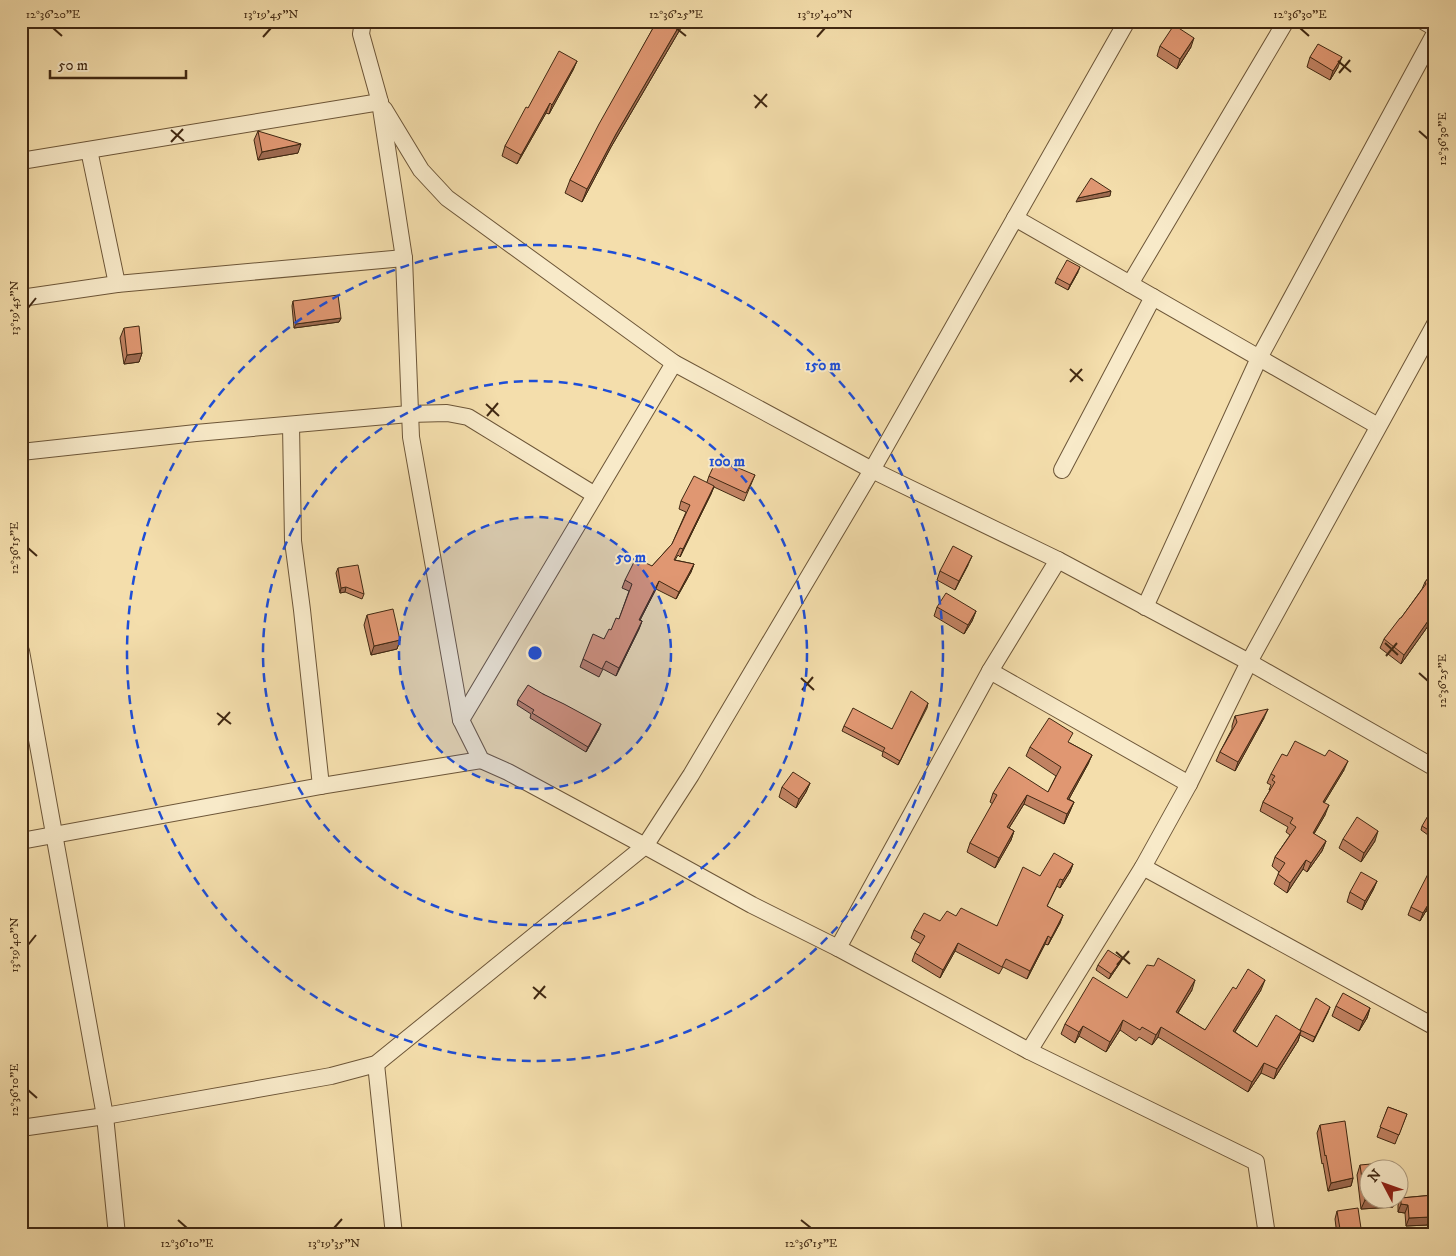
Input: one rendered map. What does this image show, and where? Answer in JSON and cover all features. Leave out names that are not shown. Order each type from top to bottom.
[{"type":"street","points":[[372,21],[362,28],[380,102],[404,258],[411,437],[461,720],[481,760]]},
{"type":"street","points":[[21,1128],[105,1116],[331,1076],[376,1064],[645,846],[691,775],[872,470],[1127,21]]},
{"type":"street","points":[[1130,284],[1286,21]]},
{"type":"street","points":[[1424,21],[1435,28]]},
{"type":"street","points":[[1145,607],[1259,358],[1435,33]]},
{"type":"street","points":[[21,162],[380,102]]},
{"type":"street","points":[[380,102],[421,170],[447,198],[674,363],[872,470],[1058,560],[1249,662],[1435,768]]},
{"type":"street","points":[[89,150],[117,284]]},
{"type":"street","points":[[1015,218],[1378,426]]},
{"type":"street","points":[[21,298],[117,284],[404,258]]},
{"type":"street","points":[[1062,470],[1153,297]]},
{"type":"street","points":[[1029,1050],[1143,867],[1189,784],[1249,662],[1435,324]]},
{"type":"street","points":[[461,720],[674,363]]},
{"type":"street","points":[[21,452],[196,433],[409,414],[447,413],[468,418],[595,496]]},
{"type":"street","points":[[291,425],[293,541],[321,786]]},
{"type":"street","points":[[838,948],[990,671],[1058,560]]},
{"type":"street","points":[[21,651],[56,836],[105,1116],[117,1235]]},
{"type":"street","points":[[990,671],[1189,784]]},
{"type":"street","points":[[21,841],[321,786],[481,760],[508,772],[752,905],[838,948],[1029,1050],[1256,1162],[1267,1235]]},
{"type":"street","points":[[1143,867],[1435,1027]]},
{"type":"street","points":[[376,1064],[394,1235]]},
{"type":"building","points":[[657,21],[682,21],[616,134],[587,189],[570,180]]},
{"type":"building","points":[[1174,25],[1194,38],[1180,59],[1160,46]]},
{"type":"building","points":[[1318,44],[1342,57],[1333,71],[1310,57]]},
{"type":"building","points":[[559,51],[577,61],[552,105],[550,103],[521,155],[505,146]]},
{"type":"building","points":[[258,131],[301,144],[262,152]]},
{"type":"building","points":[[1091,178],[1111,191],[1078,198]]},
{"type":"building","points":[[1067,260],[1080,267],[1070,285],[1057,278]]},
{"type":"building","points":[[338,295],[341,318],[296,324],[293,301]]},
{"type":"building","points":[[139,326],[142,353],[127,355],[124,328]]},
{"type":"building","points":[[717,459],[755,475],[746,493],[709,476]]},
{"type":"building","points":[[694,476],[714,486],[683,549],[680,548],[674,560],[694,564],[679,592],[659,581],[639,620],[642,621],[619,668],[606,661],[602,669],[583,659],[593,634],[604,639],[609,629],[611,630],[616,618],[619,619],[632,584],[625,580],[636,558],[652,566],[672,544],[690,505],[681,501]]},
{"type":"building","points":[[953,546],[972,556],[959,581],[940,571]]},
{"type":"building","points":[[358,565],[364,594],[346,587],[341,588],[338,568]]},
{"type":"building","points":[[1435,570],[1435,603],[1432,606],[1435,608],[1435,611],[1404,655],[1384,639]]},
{"type":"building","points":[[946,593],[976,611],[968,625],[937,607]]},
{"type":"building","points":[[393,609],[400,640],[374,646],[367,615]]},
{"type":"building","points":[[528,685],[601,724],[588,747],[532,713],[534,710],[518,700]]},
{"type":"building","points":[[911,691],[928,703],[900,761],[883,751],[885,748],[844,726],[853,708],[892,729]]},
{"type":"building","points":[[1268,709],[1238,762],[1220,752],[1237,722],[1235,716]]},
{"type":"building","points":[[1049,718],[1073,733],[1068,742],[1092,755],[1067,799],[1074,802],[1067,814],[1027,795],[1007,827],[1014,831],[999,858],[970,843],[997,795],[993,793],[1009,767],[1048,792],[1061,767],[1030,747]]},
{"type":"building","points":[[1295,741],[1325,756],[1329,750],[1348,761],[1323,802],[1329,805],[1313,833],[1326,841],[1311,863],[1306,860],[1290,883],[1278,874],[1285,863],[1275,857],[1296,827],[1290,823],[1293,818],[1263,802],[1275,782],[1272,780],[1275,776],[1271,774],[1282,754],[1287,756]]},
{"type":"building","points":[[793,772],[810,783],[799,799],[782,787]]},
{"type":"building","points":[[1429,814],[1435,817],[1435,834],[1422,826]]},
{"type":"building","points":[[1357,817],[1378,831],[1364,853],[1343,839]]},
{"type":"building","points":[[1054,853],[1073,864],[1063,880],[1060,879],[1047,906],[1063,915],[1051,938],[1048,936],[1030,971],[1006,959],[1002,967],[958,943],[943,970],[915,953],[925,936],[914,930],[924,913],[940,921],[947,911],[956,916],[961,908],[997,926],[1023,867],[1040,876]]},
{"type":"building","points":[[1361,872],[1377,881],[1365,901],[1350,892]]},
{"type":"building","points":[[1428,874],[1435,878],[1435,906],[1429,903],[1423,913],[1411,907]]},
{"type":"building","points":[[1108,950],[1122,959],[1111,974],[1098,965]]},
{"type":"building","points":[[1158,958],[1195,980],[1176,1012],[1205,1030],[1233,987],[1236,989],[1248,969],[1265,980],[1233,1031],[1257,1047],[1276,1015],[1301,1031],[1277,1069],[1264,1063],[1252,1082],[1161,1027],[1156,1035],[1142,1027],[1140,1030],[1123,1020],[1110,1042],[1083,1026],[1079,1032],[1065,1024],[1093,977],[1127,998],[1147,965],[1154,966]]},
{"type":"building","points":[[1343,993],[1370,1008],[1363,1021],[1336,1006]]},
{"type":"building","points":[[1316,998],[1330,1007],[1315,1037],[1300,1030]]},
{"type":"building","points":[[1388,1107],[1407,1114],[1399,1135],[1380,1127]]},
{"type":"building","points":[[1345,1121],[1353,1178],[1331,1183],[1320,1125]]},
{"type":"building","points":[[1435,1192],[1435,1209],[1429,1208],[1430,1217],[1409,1218],[1408,1197],[1434,1195]]},
{"type":"building","points":[[1358,1208],[1362,1235],[1341,1235],[1337,1211]]}]
